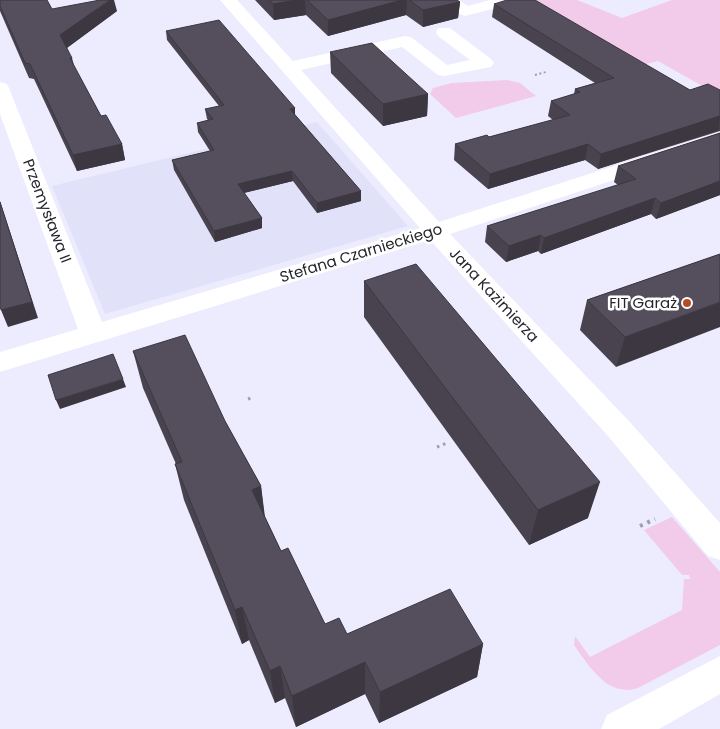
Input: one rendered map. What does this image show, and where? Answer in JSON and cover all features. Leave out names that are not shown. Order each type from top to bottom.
[{"type":"street","points":[[230,2],[252,0]]},
{"type":"street","points":[[448,0],[465,11],[506,1]]},
{"type":"street","name":"Jana Kazimierza","points":[[230,2],[435,231],[618,428],[720,546]]},
{"type":"street","points":[[288,68],[405,40],[444,71],[485,63],[444,32]]},
{"type":"street","name":"Przemysława II","points":[[0,88],[93,334]]},
{"type":"street","name":"Stefana Czarnieckiego","points":[[0,362],[435,231],[720,138]]},
{"type":"street","points":[[621,729],[720,674]]},
{"type":"path","points":[[536,75],[546,72]]},
{"type":"path","points":[[248,399],[254,397]]},
{"type":"path","points":[[437,447],[447,443]]},
{"type":"shaded area","points":[[536,0],[577,0],[622,18],[672,0],[720,0],[720,96],[658,61],[631,68],[524,3]]},
{"type":"shaded area","points":[[507,80],[520,83],[536,96],[456,118],[430,94],[433,88],[452,83]]},
{"type":"shaded area","points":[[317,122],[408,226],[105,314],[52,186]]},
{"type":"shaded area","points":[[672,517],[720,572],[720,645],[638,688],[627,690],[617,688],[600,678],[586,662],[574,645],[575,636],[590,657],[682,610],[684,579],[690,579],[689,575],[682,575],[644,530]]},
{"type":"building","points":[[0,0],[47,0],[52,9],[100,0],[110,0],[60,35],[101,116],[106,115],[122,144],[73,155],[30,64],[25,63],[0,6]]},
{"type":"building","points":[[269,0],[297,0],[273,4]]},
{"type":"building","points":[[307,0],[402,0],[328,20]]},
{"type":"building","points":[[409,0],[457,0],[460,2],[423,10]]},
{"type":"building","points":[[507,0],[535,0],[690,90],[708,84],[720,90],[720,116],[601,154],[588,144],[490,174],[455,144],[487,135],[489,137],[570,115],[551,101],[580,92],[575,89],[614,78],[494,4]]},
{"type":"building","points":[[219,20],[295,108],[290,109],[361,191],[317,203],[292,171],[238,184],[262,218],[214,231],[172,160],[214,150],[197,123],[213,119],[205,109],[224,105],[166,31]]},
{"type":"building","points":[[372,43],[428,94],[383,104],[330,52]]},
{"type":"building","points":[[720,133],[720,181],[661,203],[655,198],[544,238],[541,235],[509,246],[487,226],[636,179],[618,166]]},
{"type":"building","points":[[0,202],[32,302],[1,310],[0,305]]},
{"type":"building","points":[[720,254],[720,302],[625,337],[587,300]]},
{"type":"building","points":[[416,264],[600,482],[538,510],[364,281]]},
{"type":"building","points":[[185,335],[225,421],[261,486],[252,490],[281,551],[288,548],[325,624],[339,618],[347,634],[450,589],[483,644],[380,692],[365,662],[292,696],[280,666],[270,671],[242,607],[235,610],[175,464],[182,462],[133,351]]},
{"type":"building","points":[[113,354],[123,379],[56,400],[48,375]]},
{"type":"place","name":"FIT Garaż","points":[[687,303]]}]
